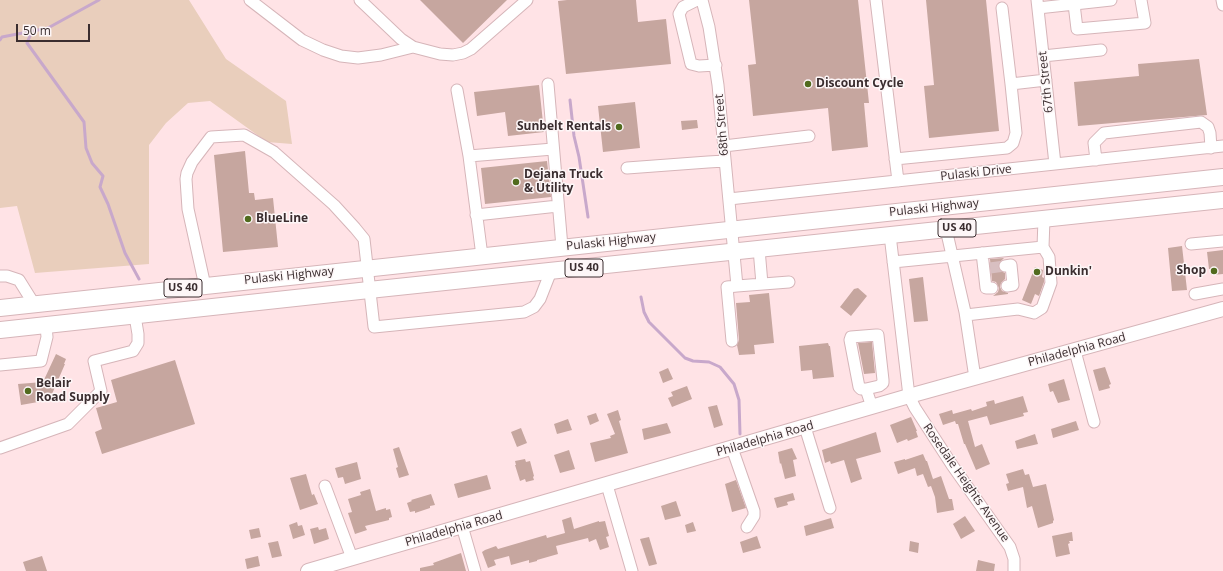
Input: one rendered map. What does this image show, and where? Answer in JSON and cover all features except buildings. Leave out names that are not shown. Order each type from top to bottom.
[{"type":"highway","name":"Pulaski Highway","points":[[0,308],[1223,177]]},
{"type":"highway","name":"Pulaski Highway","points":[[0,330],[1223,200]]},
{"type":"main road","name":"Philadelphia Road","points":[[308,571],[909,396],[1223,309]]},
{"type":"street","points":[[250,0],[302,40],[323,50],[341,56],[358,58],[381,55],[413,47]]},
{"type":"street","points":[[360,0],[401,39],[413,47],[440,54],[453,55],[463,53],[471,49],[527,0]]},
{"type":"street","points":[[698,0],[683,7],[679,14],[691,64],[699,66],[716,65]]},
{"type":"street","name":"68th Street","points":[[702,0],[716,65],[737,286]]},
{"type":"street","points":[[876,0],[898,181]]},
{"type":"street","points":[[1037,4],[1074,4],[1111,0]]},
{"type":"street","points":[[1074,4],[1077,29],[1145,23],[1141,0]]},
{"type":"street","points":[[1222,0],[1223,5]]},
{"type":"street","name":"67th Street","points":[[1037,4],[1055,164]]},
{"type":"street","points":[[895,159],[1007,148],[1014,143],[1016,133],[1002,8]]},
{"type":"street","points":[[1043,56],[1101,50]]},
{"type":"street","points":[[1011,84],[1046,80]]},
{"type":"street","points":[[548,84],[562,247]]},
{"type":"street","points":[[457,90],[469,156],[482,256]]},
{"type":"street","points":[[1096,160],[1094,142],[1104,133],[1202,122],[1208,127],[1211,148]]},
{"type":"street","points":[[205,286],[188,209],[186,179],[192,162],[211,137],[244,135],[274,152],[334,205],[364,239],[374,327],[524,312],[534,307],[540,300],[551,271]]},
{"type":"street","points":[[724,146],[809,136]]},
{"type":"street","name":"Pulaski Drive","points":[[729,199],[1223,146]]},
{"type":"street","points":[[469,156],[554,149]]},
{"type":"street","points":[[627,168],[725,161]]},
{"type":"street","points":[[476,215],[558,206]]},
{"type":"street","points":[[966,315],[1018,309],[1034,313],[1042,308],[1051,282],[1049,257],[1042,247],[1044,219]]},
{"type":"street","points":[[946,229],[966,315],[975,378]]},
{"type":"street","points":[[890,235],[909,396]]},
{"type":"street","points":[[1191,244],[1223,241]]},
{"type":"street","points":[[893,262],[1042,247]]},
{"type":"street","points":[[759,249],[762,284]]},
{"type":"street","points":[[1007,286],[1013,285],[1008,266],[1009,250]]},
{"type":"street","points":[[982,253],[986,268],[986,288],[992,288]]},
{"type":"street","points":[[0,276],[7,276],[18,280],[34,304]]},
{"type":"street","points":[[732,341],[727,286],[789,282]]},
{"type":"street","points":[[1195,294],[1223,288]]},
{"type":"street","points":[[0,448],[68,424],[101,391],[94,361],[133,351],[138,343],[135,316]]},
{"type":"street","points":[[0,365],[41,361],[47,337],[46,326]]},
{"type":"street","points":[[876,334],[878,336],[883,383],[880,386],[866,389],[861,389],[859,387],[850,340],[851,337],[876,334]]},
{"type":"street","points":[[1075,351],[1094,422]]},
{"type":"street","points":[[866,389],[872,407]]},
{"type":"street","name":"Rosedale Heights Avenue","points":[[909,396],[915,408],[952,465],[1010,547],[1014,559],[1014,571]]},
{"type":"street","points":[[805,427],[830,508]]},
{"type":"street","points":[[732,448],[754,510],[754,516],[747,526]]},
{"type":"street","points":[[607,484],[632,571]]},
{"type":"street","points":[[325,486],[352,558]]},
{"type":"street","points":[[462,526],[476,571]]},
{"type":"shaded area","points":[[0,0],[189,0],[226,59],[286,101],[292,144],[267,142],[210,101],[188,103],[166,123],[149,145],[149,264],[35,273],[17,206],[0,208]]},
{"type":"waterway","points":[[0,40],[2,37],[48,28],[99,0]]},
{"type":"waterway","points":[[32,31],[27,43],[84,122],[86,148],[92,163],[103,176],[100,187],[108,204],[125,253],[139,279]]},
{"type":"waterway","points":[[570,100],[574,136],[579,157],[588,217]]},
{"type":"waterway","points":[[641,297],[644,312],[649,322],[685,358],[693,361],[709,362],[720,367],[734,384],[739,400],[740,434]]},
{"type":"tunnel","points":[[990,268],[1005,266]]},
{"type":"place","name":"Discount Cycle","points":[[808,84]]},
{"type":"place","name":"Sunbelt Rentals","points":[[619,127]]},
{"type":"place","name":"Dejana Truck & Utility","points":[[516,182]]},
{"type":"place","name":"BlueLine","points":[[248,219]]},
{"type":"place","name":"Shop","points":[[1214,271]]},
{"type":"place","name":"Dunkin'","points":[[1037,272]]},
{"type":"place","name":"Belair Road Supply","points":[[28,391]]}]
